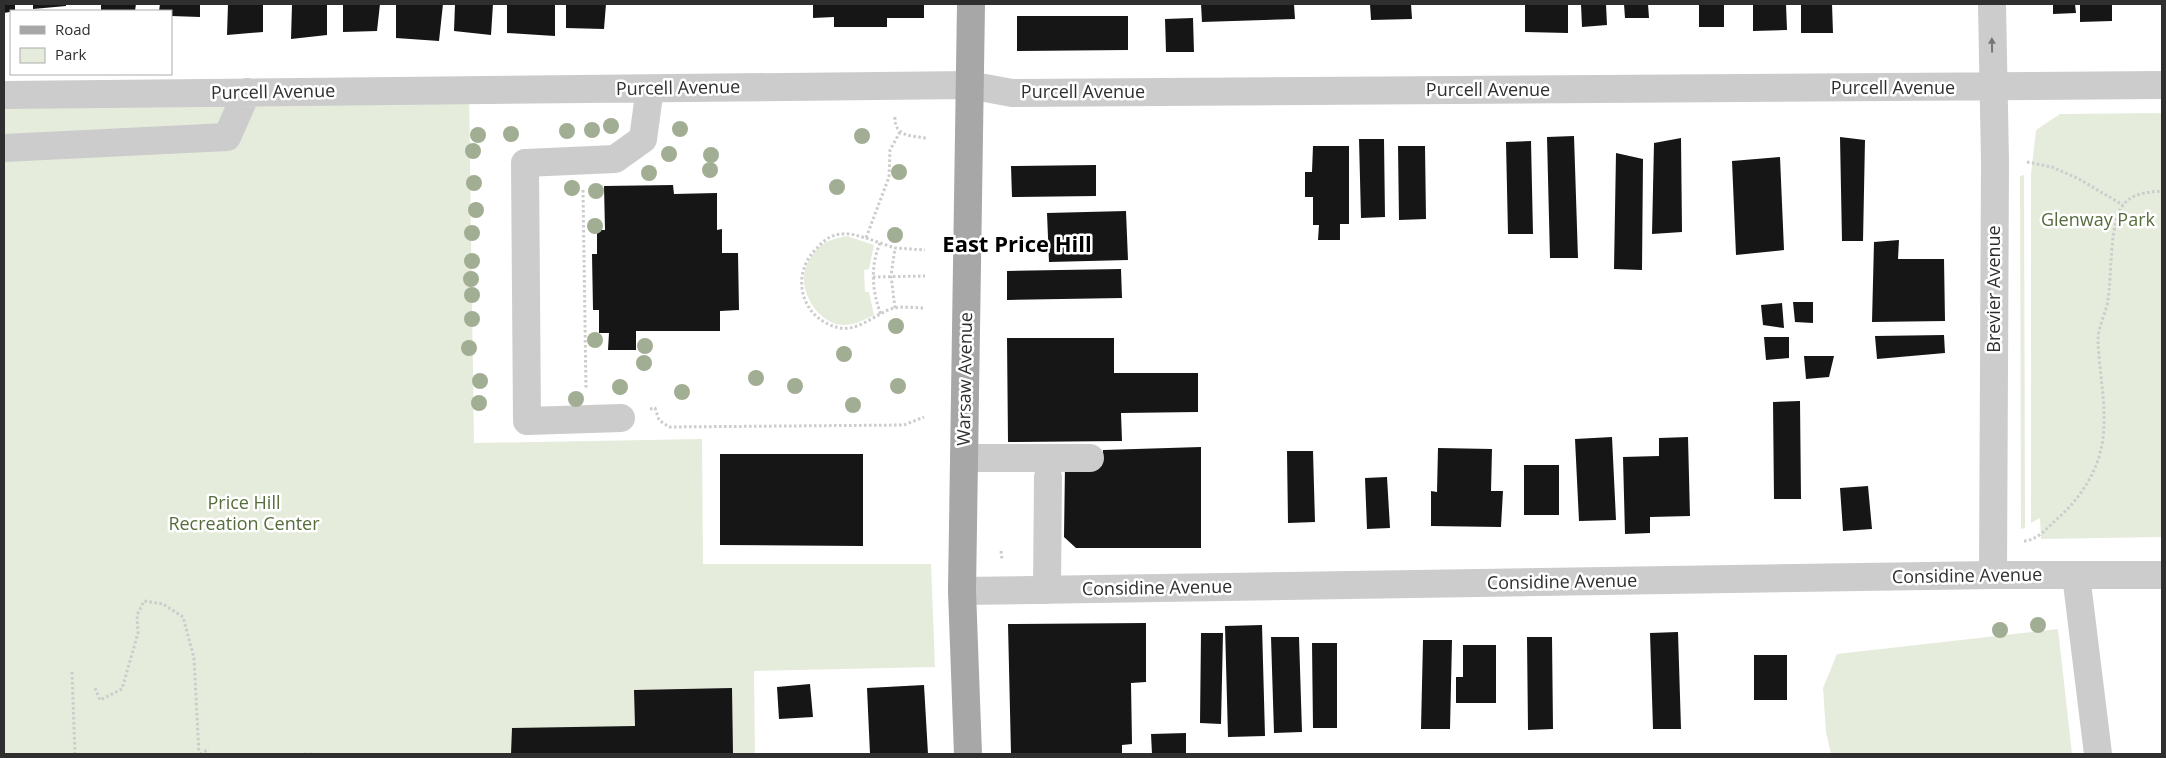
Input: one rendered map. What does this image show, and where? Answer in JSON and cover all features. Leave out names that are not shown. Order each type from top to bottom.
[{"type":"main road","name":"Warsaw Avenue","points":[[968,754],[962,591],[971,4]]},
{"type":"street","name":"Brevier Avenue","points":[[1992,4],[1995,162],[1993,575]]},
{"type":"street","name":"Purcell Avenue","points":[[4,95],[969,85],[1012,93],[2162,86]]},
{"type":"street","points":[[621,418],[528,421],[525,163],[615,159],[643,139],[650,88]]},
{"type":"street","points":[[4,148],[228,137],[247,92]]},
{"type":"street","points":[[964,458],[1090,458]]},
{"type":"street","points":[[1047,590],[1048,477]]},
{"type":"street","name":"Considine Avenue","points":[[962,591],[1993,575],[2162,575]]},
{"type":"street","points":[[2076,575],[2098,754]]},
{"type":"path","points":[[897,114],[894,118],[902,134],[926,138]]},
{"type":"path","points":[[866,238],[889,177],[890,150],[900,132]]},
{"type":"path","points":[[2027,162],[2052,167],[2079,179],[2123,205]]},
{"type":"path","points":[[583,182],[586,397]]},
{"type":"path","points":[[2032,541],[2062,514],[2093,477],[2103,438],[2102,385],[2098,338],[2108,301],[2114,223],[2123,205],[2130,198],[2145,193],[2162,191]]},
{"type":"path","points":[[925,250],[895,248],[845,233],[826,239],[808,256],[801,273],[803,295],[810,308],[819,318],[842,328],[853,327],[895,308],[925,308]]},
{"type":"path","points":[[880,243],[874,258],[873,277],[874,297],[881,315]]},
{"type":"path","points":[[895,248],[891,276],[895,308]]},
{"type":"path","points":[[873,277],[925,276]]},
{"type":"path","points":[[647,409],[655,408],[659,420],[669,427],[904,425],[924,416]]},
{"type":"path","points":[[95,688],[100,700],[122,689],[138,633],[137,615],[144,601],[163,604],[183,617],[194,658],[200,754],[209,749]]},
{"type":"path","points":[[72,672],[75,754]]},
{"type":"path","points":[[304,754],[315,754]]},
{"type":"green space","name":"Price Hill Recreation Center","points":[[469,90],[474,443],[702,439],[703,564],[931,564],[935,667],[754,671],[755,754],[4,754],[4,95]]},
{"type":"green space","name":"Glenway Park","points":[[2162,113],[2162,537],[2041,539],[2040,518],[2031,523],[2031,174],[2036,130],[2060,114]]},
{"type":"green space","points":[[2024,175],[2025,528],[2021,529],[2020,176]]},
{"type":"green space","points":[[847,236],[874,245],[869,269],[864,270],[865,292],[869,292],[874,315],[854,324],[842,325],[825,319],[818,313],[808,297],[804,279],[807,264],[819,247],[829,241]]},
{"type":"green space","points":[[2058,629],[2072,754],[1831,754],[1826,732],[1823,688],[1837,654]]},
{"type":"building","points":[[4,4],[15,4],[15,10],[4,13]]},
{"type":"building","points":[[33,4],[66,4],[66,6],[33,9]]},
{"type":"building","points":[[101,4],[136,4],[135,10],[101,10]]},
{"type":"building","points":[[160,4],[200,4],[200,17],[172,16],[172,10],[159,10]]},
{"type":"building","points":[[228,4],[263,4],[263,32],[227,35]]},
{"type":"building","points":[[292,4],[327,4],[327,35],[291,39]]},
{"type":"building","points":[[343,4],[380,4],[377,31],[343,32]]},
{"type":"building","points":[[396,4],[443,4],[439,41],[396,38]]},
{"type":"building","points":[[455,4],[493,4],[491,35],[454,31]]},
{"type":"building","points":[[507,4],[555,4],[555,36],[507,33]]},
{"type":"building","points":[[566,4],[606,4],[604,29],[566,28]]},
{"type":"building","points":[[813,4],[924,4],[924,18],[887,18],[887,27],[834,27],[834,17],[813,18]]},
{"type":"building","points":[[1201,4],[1294,4],[1295,19],[1202,22]]},
{"type":"building","points":[[1370,4],[1411,4],[1412,19],[1371,20]]},
{"type":"building","points":[[1525,4],[1568,4],[1568,33],[1525,32]]},
{"type":"building","points":[[1581,4],[1606,4],[1607,25],[1582,27]]},
{"type":"building","points":[[1624,4],[1648,4],[1649,18],[1625,18]]},
{"type":"building","points":[[1699,4],[1724,4],[1724,27],[1699,27]]},
{"type":"building","points":[[1753,4],[1786,4],[1787,30],[1753,31]]},
{"type":"building","points":[[1801,4],[1832,4],[1833,33],[1801,33]]},
{"type":"building","points":[[2053,4],[2075,4],[2076,13],[2053,14]]},
{"type":"building","points":[[2080,4],[2112,4],[2112,21],[2080,22]]},
{"type":"building","points":[[1017,16],[1128,16],[1128,50],[1017,51]]},
{"type":"building","points":[[1193,18],[1194,52],[1166,52],[1165,19]]},
{"type":"building","points":[[1574,136],[1578,258],[1550,258],[1547,137]]},
{"type":"building","points":[[1840,137],[1865,140],[1863,241],[1842,241]]},
{"type":"building","points":[[1681,138],[1682,232],[1652,234],[1654,143]]},
{"type":"building","points":[[1359,139],[1384,139],[1385,217],[1361,218]]},
{"type":"building","points":[[1531,141],[1533,234],[1508,234],[1506,142]]},
{"type":"building","points":[[1313,146],[1349,146],[1349,224],[1340,224],[1340,240],[1318,240],[1319,225],[1313,225],[1313,197],[1305,197],[1305,172],[1312,172]]},
{"type":"building","points":[[1398,146],[1425,146],[1426,219],[1399,220]]},
{"type":"building","points":[[1616,153],[1643,159],[1642,270],[1614,269]]},
{"type":"building","points":[[1780,157],[1784,250],[1736,255],[1732,161]]},
{"type":"building","points":[[1096,165],[1096,196],[1012,197],[1011,166]]},
{"type":"building","points":[[673,185],[674,194],[717,193],[717,230],[722,229],[722,253],[738,253],[739,310],[720,311],[720,331],[636,331],[636,350],[608,350],[609,333],[599,333],[599,310],[593,310],[592,254],[597,254],[597,230],[605,230],[604,186]]},
{"type":"building","points":[[1126,211],[1128,260],[1049,262],[1047,213]]},
{"type":"building","points":[[1899,240],[1898,259],[1944,259],[1945,321],[1872,322],[1874,242]]},
{"type":"building","points":[[1121,269],[1122,298],[1007,300],[1007,271]]},
{"type":"building","points":[[1793,302],[1813,302],[1813,323],[1795,322]]},
{"type":"building","points":[[1782,303],[1784,328],[1763,325],[1761,305]]},
{"type":"building","points":[[1944,335],[1945,353],[1877,359],[1875,336]]},
{"type":"building","points":[[1764,337],[1789,337],[1789,358],[1766,360]]},
{"type":"building","points":[[1007,338],[1114,338],[1114,373],[1198,373],[1198,412],[1121,413],[1122,441],[1008,442]]},
{"type":"building","points":[[1804,356],[1834,356],[1829,377],[1806,379]]},
{"type":"building","points":[[1800,401],[1801,499],[1774,499],[1773,402]]},
{"type":"building","points":[[1612,437],[1616,520],[1579,521],[1575,439]]},
{"type":"building","points":[[1688,437],[1690,516],[1650,517],[1650,533],[1625,534],[1623,457],[1659,456],[1659,438]]},
{"type":"building","points":[[1201,447],[1201,548],[1076,548],[1064,537],[1065,466],[1102,466],[1103,450]]},
{"type":"building","points":[[1438,448],[1492,449],[1491,491],[1503,491],[1501,527],[1431,526],[1431,491],[1437,492]]},
{"type":"building","points":[[1287,451],[1313,451],[1315,522],[1288,523]]},
{"type":"building","points":[[720,454],[863,454],[863,546],[720,545]]},
{"type":"building","points":[[1524,465],[1559,465],[1559,515],[1524,515]]},
{"type":"building","points":[[1387,477],[1390,528],[1367,529],[1365,478]]},
{"type":"building","points":[[1868,486],[1872,529],[1843,531],[1840,488]]},
{"type":"building","points":[[1146,623],[1146,682],[1131,683],[1132,744],[1122,745],[1122,754],[1011,754],[1008,624]]},
{"type":"building","points":[[1262,625],[1265,736],[1228,737],[1225,626]]},
{"type":"building","points":[[1678,632],[1681,729],[1653,729],[1650,633]]},
{"type":"building","points":[[1201,633],[1223,633],[1221,724],[1200,723]]},
{"type":"building","points":[[1271,637],[1299,637],[1302,732],[1274,733]]},
{"type":"building","points":[[1527,637],[1552,637],[1553,729],[1528,730]]},
{"type":"building","points":[[1423,640],[1452,640],[1450,729],[1421,729]]},
{"type":"building","points":[[1312,643],[1337,643],[1337,728],[1313,728]]},
{"type":"building","points":[[1463,645],[1496,645],[1496,703],[1456,703],[1456,677],[1463,677]]},
{"type":"building","points":[[1754,655],[1787,655],[1787,700],[1754,700]]},
{"type":"building","points":[[810,684],[813,717],[779,719],[777,687]]},
{"type":"building","points":[[924,685],[928,754],[870,754],[867,688]]},
{"type":"building","points":[[732,688],[733,754],[511,754],[512,728],[635,726],[634,690]]},
{"type":"building","points":[[1186,733],[1186,754],[1152,754],[1151,734]]},
{"type":"district","name":"East Price Hill","points":[[1017,244]]}]
